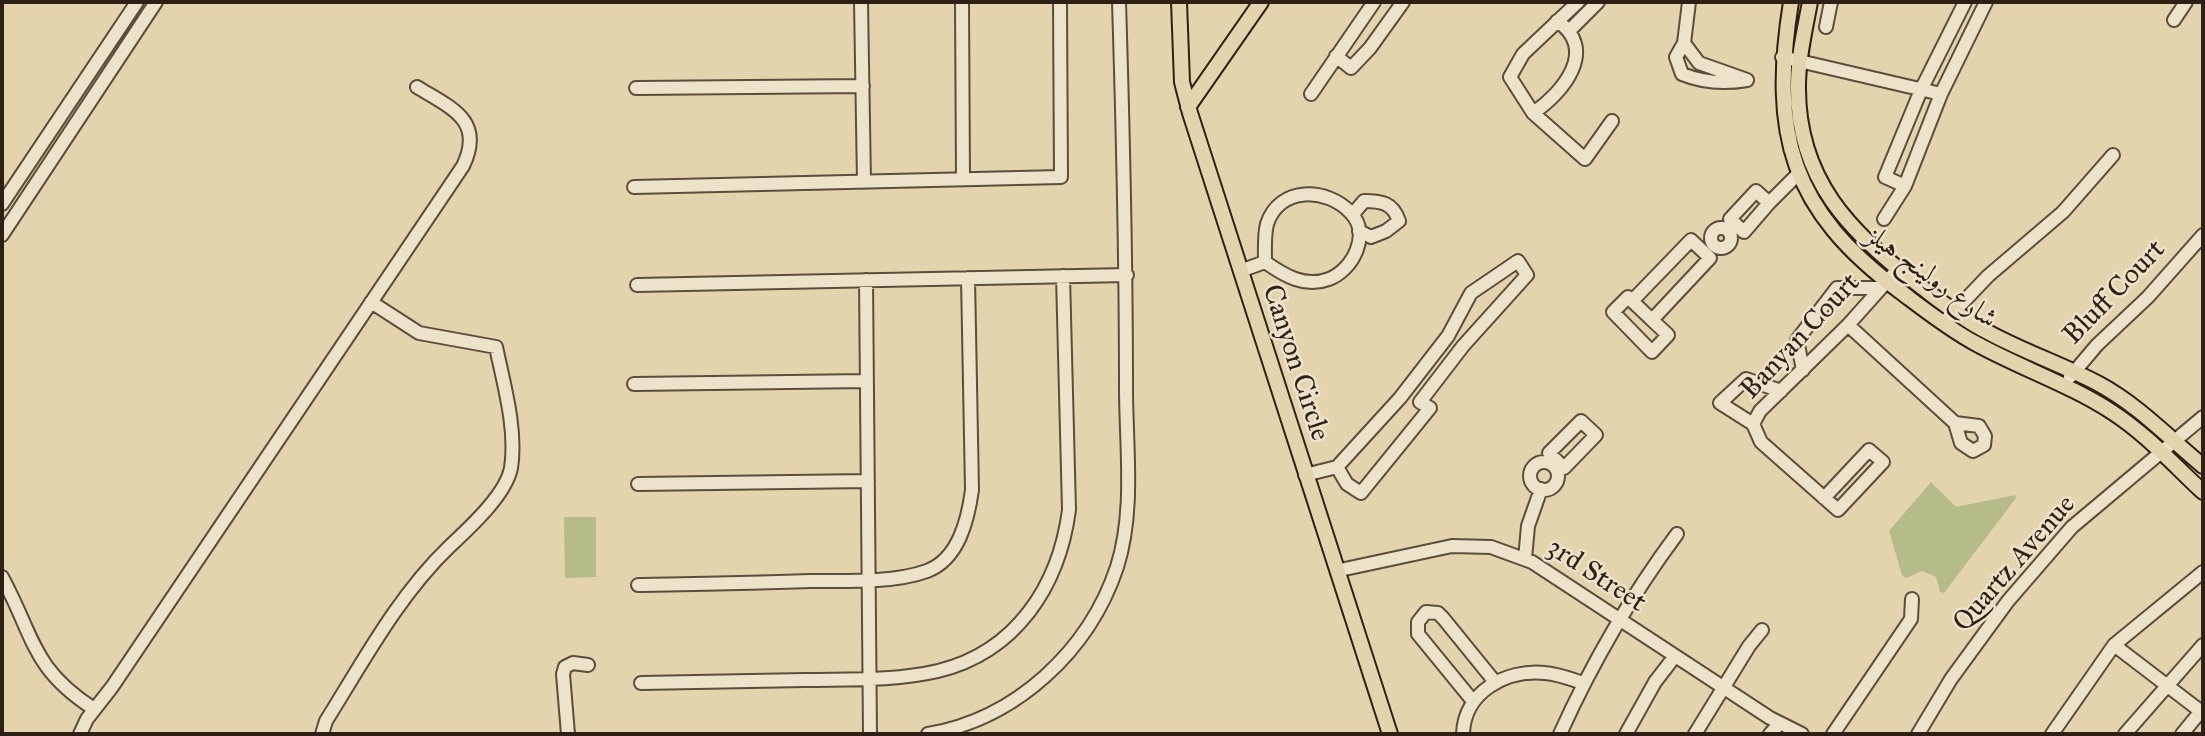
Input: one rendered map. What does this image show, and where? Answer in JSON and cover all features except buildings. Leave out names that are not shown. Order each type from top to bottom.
[{"type":"main road","name":"Canyon Circle","points":[[1179,2],[1182,82],[1188,107],[1306,475],[1340,570],[1390,734]]},
{"type":"main road","points":[[1188,107],[1261,2]]},
{"type":"main road","name":"شارع رولينج هيلز","points":[[1791,2],[1782,57],[1783,118],[1799,173],[1835,235],[1884,285],[1944,324],[1983,348],[2113,412],[2203,492]]},
{"type":"main road","name":"شارع رولينج هيلز","points":[[1810,2],[1800,61],[1800,113],[1814,167],[1847,224],[1898,269],[1953,310],[1992,335],[2074,372],[2123,400],[2203,466]]},
{"type":"street","points":[[2,204],[137,2]]},
{"type":"street","points":[[2,235],[156,2]]},
{"type":"street","points":[[861,2],[863,182]]},
{"type":"street","points":[[962,2],[963,180]]},
{"type":"street","points":[[634,187],[1061,177],[1060,2]]},
{"type":"street","points":[[928,734],[966,726],[1010,703],[1067,657],[1104,600],[1117,565],[1127,513],[1127,275],[1119,2]]},
{"type":"street","points":[[1311,94],[1374,2]]},
{"type":"street","points":[[1336,57],[1351,68],[1370,48],[1403,2]]},
{"type":"street","points":[[1578,2],[1523,54],[1510,77],[1533,113],[1585,159],[1612,121]]},
{"type":"street","points":[[1570,30],[1598,2]]},
{"type":"street","points":[[1684,43],[1699,63],[1747,79],[1729,83],[1698,81],[1682,74],[1676,57],[1684,43],[1689,2]]},
{"type":"street","points":[[1826,27],[1831,2]]},
{"type":"street","points":[[1905,186],[1885,177],[1921,90],[1965,2]]},
{"type":"street","points":[[1884,219],[1905,186],[1941,94],[1986,2]]},
{"type":"street","points":[[2174,20],[2186,2]]},
{"type":"street","points":[[1533,113],[1555,98],[1571,74],[1577,47],[1570,30],[1557,21]]},
{"type":"street","points":[[1354,30],[1370,48]]},
{"type":"street","points":[[1782,57],[1941,94]]},
{"type":"street","points":[[636,88],[863,86]]},
{"type":"street","points":[[80,734],[94,709],[371,302],[470,151],[470,134],[464,117],[417,87]]},
{"type":"street","points":[[1897,148],[1917,158]]},
{"type":"street","points":[[1944,324],[1953,310],[2063,212],[2113,155]]},
{"type":"street","points":[[1651,320],[1710,258],[1708,248],[1716,229],[1733,228],[1730,219],[1756,191],[1769,203],[1799,173]]},
{"type":"street","points":[[1265,262],[1267,223],[1277,207],[1296,194],[1315,194],[1336,201],[1353,214],[1365,234]]},
{"type":"street","points":[[1353,214],[1364,201],[1381,201],[1395,210],[1399,221],[1386,231],[1365,234]]},
{"type":"street","points":[[1265,262],[1283,275],[1311,284],[1332,278],[1352,261],[1365,234]]},
{"type":"street","name":"Bluff Court","points":[[2064,386],[2074,372],[2203,235]]},
{"type":"street","points":[[1632,302],[1691,240],[1708,248]]},
{"type":"street","points":[[1306,475],[1337,467],[1448,336],[1471,293],[1518,261],[1527,275],[1463,346],[1420,402],[1430,408],[1361,493],[1347,484],[1337,467]]},
{"type":"street","points":[[1240,271],[1265,262]]},
{"type":"street","name":"Banyan Court","points":[[1824,498],[1760,442],[1753,424],[1760,411],[1848,325],[1898,269]]},
{"type":"street","points":[[637,285],[1127,275]]},
{"type":"street","points":[[641,683],[870,679],[937,671],[976,658],[1021,624],[1042,594],[1064,546],[1069,510],[1063,276]]},
{"type":"street","points":[[638,585],[869,580],[928,571],[942,561],[960,538],[968,520],[972,490],[968,278]]},
{"type":"street","points":[[866,280],[870,734]]},
{"type":"street","points":[[1802,370],[1797,340],[1837,288],[1884,285]]},
{"type":"street","points":[[1628,297],[1651,320],[1668,335],[1652,352],[1613,312],[1628,297]]},
{"type":"street","points":[[322,734],[326,721],[405,599],[447,548],[478,521],[510,472],[513,444],[496,347],[419,333],[371,302]]},
{"type":"street","points":[[1848,325],[1955,423]]},
{"type":"street","points":[[1753,424],[1720,403],[1746,379],[1781,391]]},
{"type":"street","points":[[634,384],[867,381]]},
{"type":"street","name":"Quartz Avenue","points":[[1918,734],[1951,679],[2000,612],[2072,527],[2203,417]]},
{"type":"street","points":[[1869,450],[1883,462],[1838,510],[1824,498],[1869,450]]},
{"type":"street","points":[[1541,462],[1555,463],[1558,473],[1556,482],[1550,488],[1541,489],[1531,480],[1531,471],[1541,462]]},
{"type":"street","points":[[638,484],[868,481]]},
{"type":"street","points":[[1525,559],[1528,526],[1541,489]]},
{"type":"street","points":[[1560,734],[1583,683],[1649,572],[1677,534]]},
{"type":"street","name":"3rd Street","points":[[1340,570],[1452,546],[1491,547],[1525,559],[1723,688],[1802,734]]},
{"type":"street","points":[[2052,734],[2114,645],[2203,572]]},
{"type":"street","points":[[2,578],[17,606],[34,651],[53,678],[94,709]]},
{"type":"street","points":[[1833,734],[1911,619],[1912,598]]},
{"type":"street","points":[[1472,701],[1418,634],[1418,621],[1426,611],[1438,613],[1443,618],[1495,682]]},
{"type":"street","points":[[1695,734],[1762,630]]},
{"type":"street","points":[[2114,645],[2202,712],[2182,734]]},
{"type":"street","points":[[2125,734],[2203,645]]},
{"type":"street","points":[[1626,734],[1655,682],[1675,656]]},
{"type":"street","points":[[568,734],[563,674],[565,667],[573,663],[588,665]]},
{"type":"street","points":[[1463,734],[1463,720],[1472,701],[1495,682],[1527,672],[1549,673],[1583,683]]},
{"type":"street","points":[[1770,734],[1780,723]]},
{"type":"green space","points":[[1931,482],[1956,507],[2015,495],[2016,498],[1944,593],[1940,592],[1936,577],[1922,571],[1906,578],[1902,575],[1889,531]]},
{"type":"green space","points":[[564,517],[596,517],[596,577],[565,578]]}]
